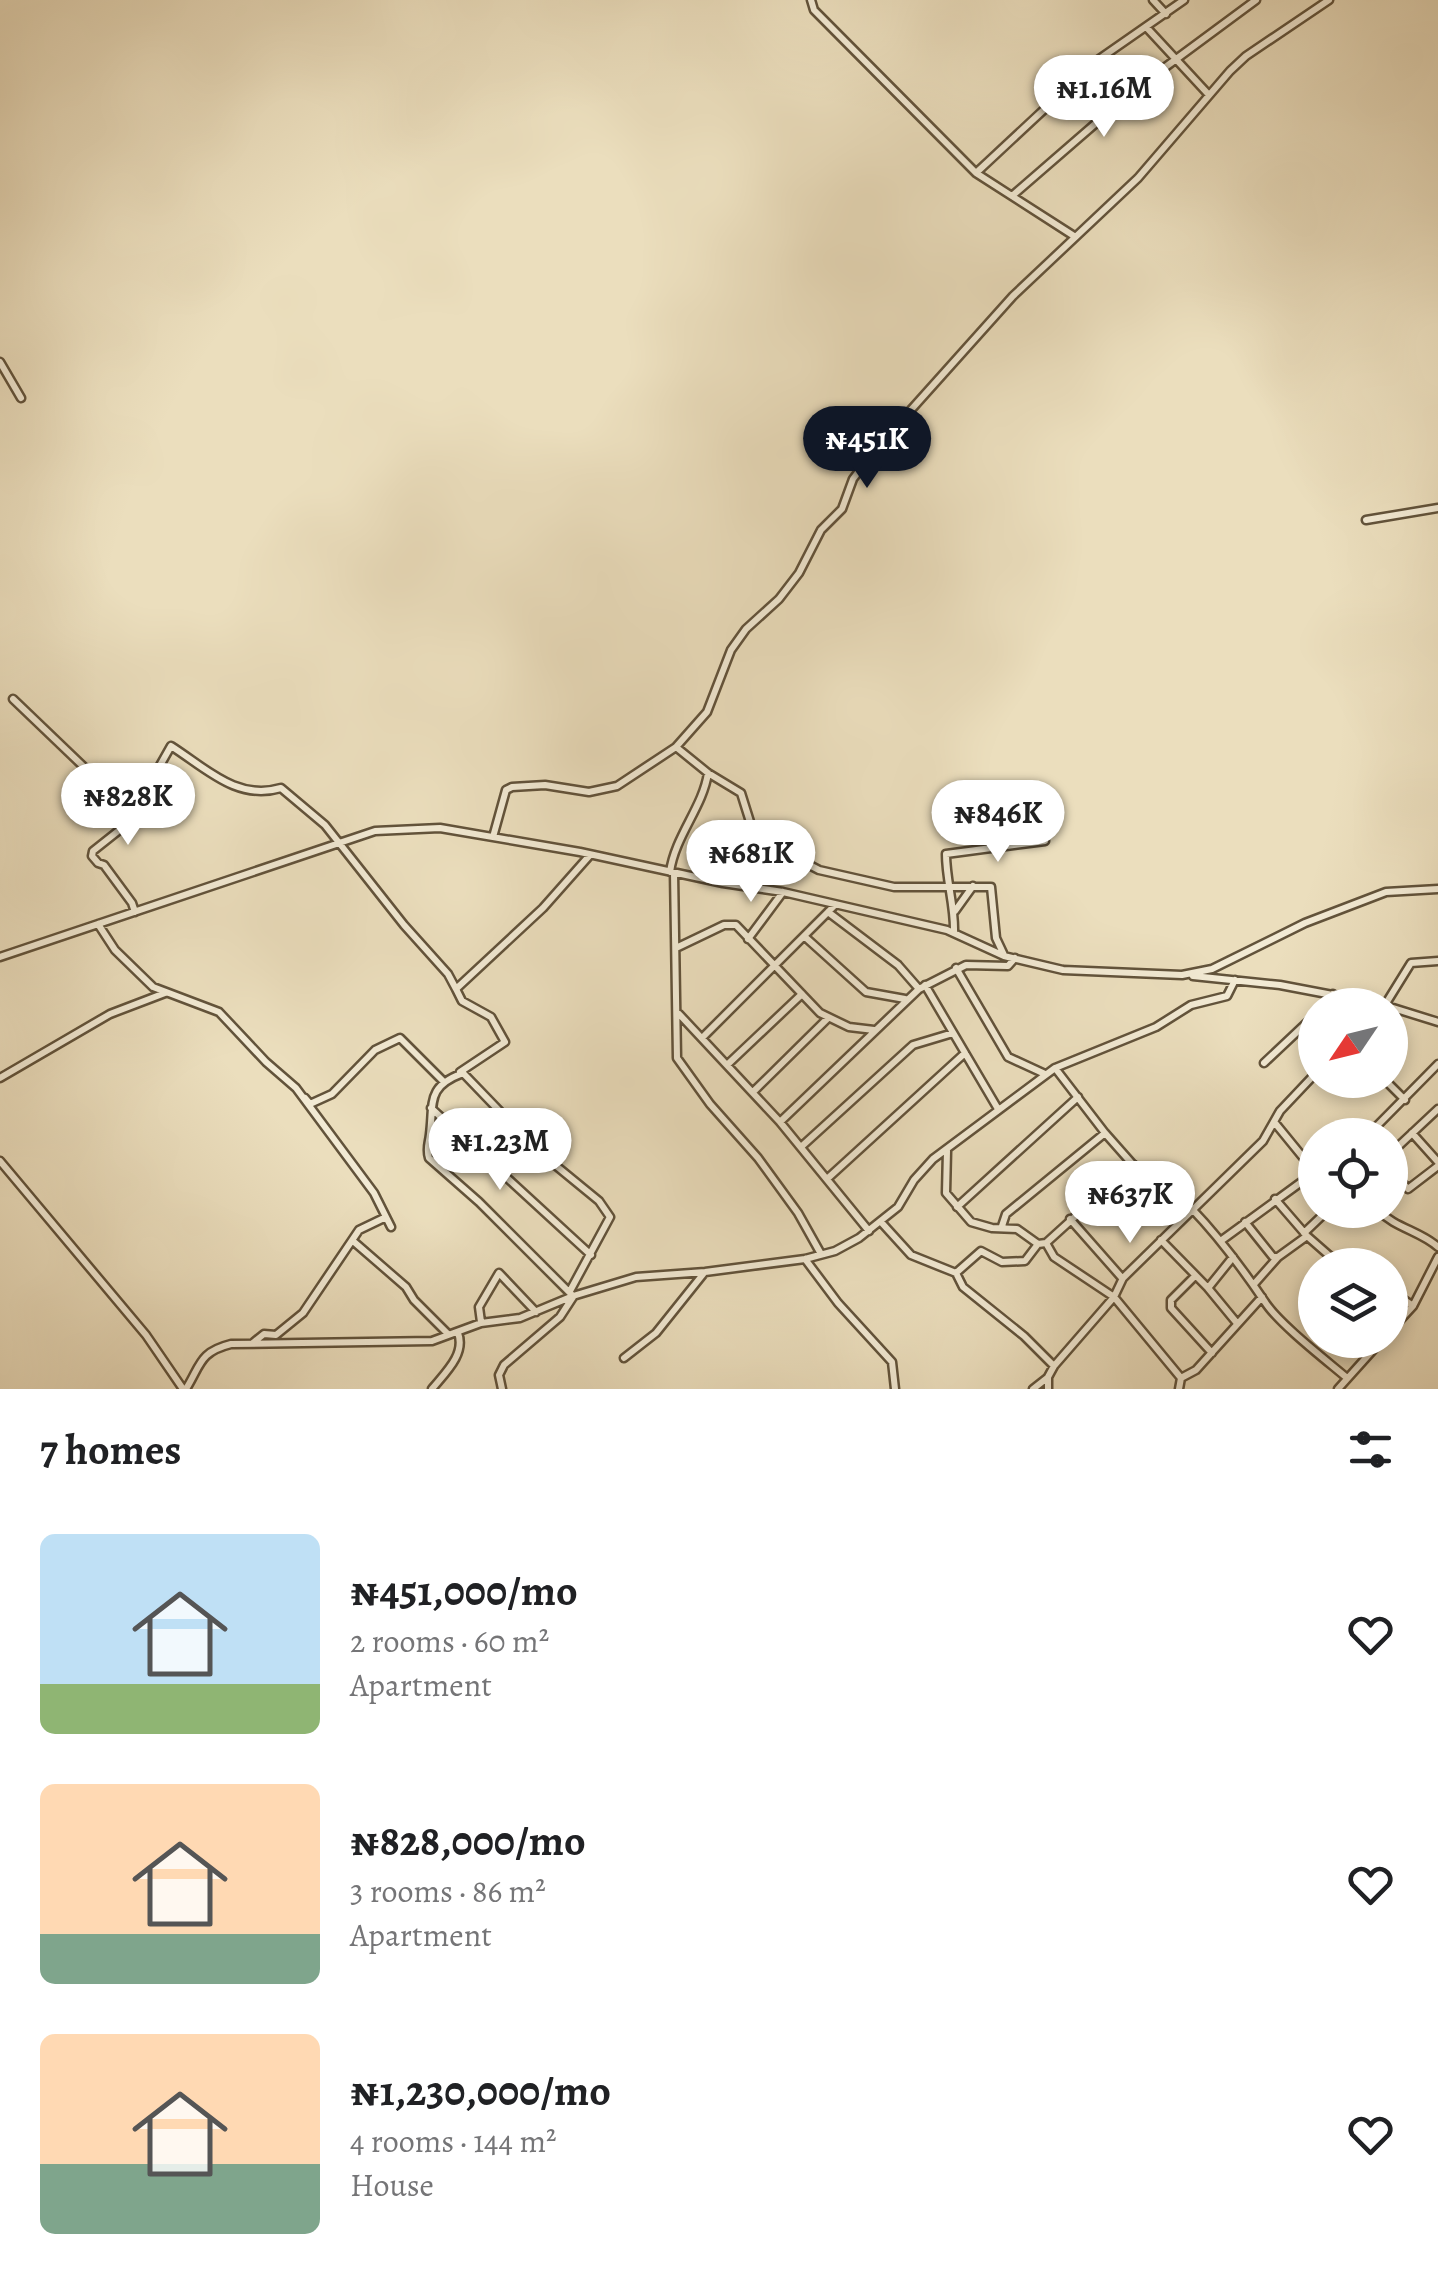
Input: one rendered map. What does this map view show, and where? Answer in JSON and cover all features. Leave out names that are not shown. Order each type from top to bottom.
[{"type":"street","points":[[811,0],[814,10],[976,173],[1074,236]]},
{"type":"street","points":[[1153,0],[1166,14]]},
{"type":"street","points":[[976,173],[1095,62],[1184,0]]},
{"type":"street","points":[[1012,196],[1175,58],[1256,0]]},
{"type":"street","points":[[492,836],[506,790],[512,786],[545,785],[582,792],[617,786],[676,747],[708,712],[731,650],[799,572],[821,530],[842,508],[853,479],[874,450],[1014,296],[1138,178],[1246,56],[1329,0]]},
{"type":"street","points":[[1147,28],[1209,94]]},
{"type":"street","points":[[0,362],[21,398]]},
{"type":"street","points":[[1366,520],[1438,508]]},
{"type":"street","points":[[12,699],[134,815]]},
{"type":"street","points":[[135,912],[104,865],[92,856],[134,815],[171,746],[247,792],[262,794],[280,788],[325,825],[448,974],[462,1001],[491,1017],[504,1042],[448,1080],[430,1107],[431,1132],[426,1153],[572,1293]]},
{"type":"street","points":[[676,747],[741,793],[751,826],[819,870],[894,887],[992,887],[996,938],[1004,956]]},
{"type":"street","points":[[708,773],[704,791],[672,854],[677,1058],[710,1104],[758,1158],[798,1213],[821,1254]]},
{"type":"street","points":[[0,957],[375,831],[412,827],[492,836],[783,892],[954,933],[1004,956],[1063,970],[1182,975],[1298,989]]},
{"type":"street","points":[[954,933],[955,911],[946,856],[949,852],[1045,842]]},
{"type":"street","points":[[456,990],[543,908],[590,854]]},
{"type":"street","points":[[955,911],[973,886]]},
{"type":"street","points":[[1182,975],[1212,970],[1305,922],[1386,892],[1438,889]]},
{"type":"street","points":[[748,939],[783,892]]},
{"type":"street","points":[[702,1038],[836,904]]},
{"type":"street","points":[[828,912],[922,987],[998,1109]]},
{"type":"street","points":[[98,924],[108,942],[153,986],[219,1012],[310,1104],[332,1094],[375,1050],[400,1038],[448,1080]]},
{"type":"street","points":[[676,948],[730,924],[736,925],[828,1018],[849,1028],[875,1030]]},
{"type":"street","points":[[804,936],[866,992],[906,1000]]},
{"type":"street","points":[[780,1122],[922,987],[956,968],[1008,966],[1015,958]]},
{"type":"street","points":[[1395,988],[1411,963],[1438,961]]},
{"type":"street","points":[[956,968],[1008,1057],[1046,1074]]},
{"type":"street","points":[[0,1161],[146,1335],[185,1389],[198,1362],[231,1344],[432,1341],[481,1322],[520,1318],[572,1293],[636,1277],[705,1272],[835,1251],[881,1222],[898,1207],[914,1180],[947,1150],[1054,1068],[1156,1027],[1191,1005],[1228,996],[1235,980]]},
{"type":"street","points":[[0,1078],[110,1014],[166,993]]},
{"type":"street","points":[[727,1065],[802,994]]},
{"type":"street","points":[[678,1013],[780,1122],[869,1231]]},
{"type":"street","points":[[1408,1013],[1438,1022]]},
{"type":"street","points":[[753,1092],[828,1018]]},
{"type":"street","points":[[1264,1063],[1298,1031]]},
{"type":"street","points":[[801,1147],[912,1045],[953,1033]]},
{"type":"street","points":[[827,1179],[965,1053]]},
{"type":"street","points":[[1386,1118],[1438,1064]]},
{"type":"street","points":[[1054,1068],[1181,1219]]},
{"type":"street","points":[[448,1080],[463,1074],[508,1122],[599,1201],[610,1218],[560,1317],[504,1365],[500,1376],[502,1389]]},
{"type":"street","points":[[296,1088],[374,1193],[391,1228]]},
{"type":"street","points":[[1048,1389],[1054,1366],[1114,1297],[1123,1278],[1263,1140],[1280,1111],[1298,1092]]},
{"type":"street","points":[[956,1206],[1078,1098]]},
{"type":"street","points":[[430,1107],[592,1255]]},
{"type":"street","points":[[1408,1137],[1438,1109]]},
{"type":"street","points":[[478,1152],[508,1122]]},
{"type":"street","points":[[1222,1240],[1315,1172],[1274,1122]]},
{"type":"street","points":[[1002,1226],[1006,1214],[1105,1133]]},
{"type":"street","points":[[1408,1188],[1438,1164],[1412,1133]]},
{"type":"street","points":[[947,1150],[946,1192],[956,1206],[978,1225],[1018,1229],[1114,1297],[1180,1378],[1179,1389]]},
{"type":"street","points":[[956,1272],[981,1252],[1002,1262],[1025,1261],[1133,1164]]},
{"type":"street","points":[[1275,1199],[1321,1248]]},
{"type":"street","points":[[1192,1209],[1222,1240],[1266,1304],[1348,1378]]},
{"type":"street","points":[[252,1344],[264,1334],[276,1335],[303,1314],[359,1230],[384,1218]]},
{"type":"street","points":[[1070,1219],[1123,1278]]},
{"type":"street","points":[[881,1222],[912,1255],[956,1272],[962,1287],[1024,1336],[1054,1366]]},
{"type":"street","points":[[1245,1222],[1273,1257],[1278,1257]]},
{"type":"street","points":[[1255,1283],[1312,1228]]},
{"type":"street","points":[[1405,1228],[1438,1247]]},
{"type":"street","points":[[352,1240],[406,1287],[448,1334]]},
{"type":"street","points":[[1161,1240],[1236,1322]]},
{"type":"street","points":[[1408,1310],[1438,1256]]},
{"type":"street","points":[[1208,1288],[1233,1257]]},
{"type":"street","points":[[805,1258],[838,1303],[892,1362],[895,1389]]},
{"type":"street","points":[[624,1358],[656,1332],[705,1272]]},
{"type":"street","points":[[481,1322],[479,1307],[499,1273],[536,1312]]},
{"type":"street","points":[[1194,1278],[1171,1300],[1171,1308],[1212,1353]]},
{"type":"street","points":[[1180,1378],[1196,1370],[1262,1297]]},
{"type":"street","points":[[1408,1303],[1412,1306]]},
{"type":"street","points":[[432,1389],[460,1352],[458,1333]]},
{"type":"street","points":[[1338,1389],[1366,1358]]},
{"type":"street","points":[[1033,1389],[1048,1378]]}]
